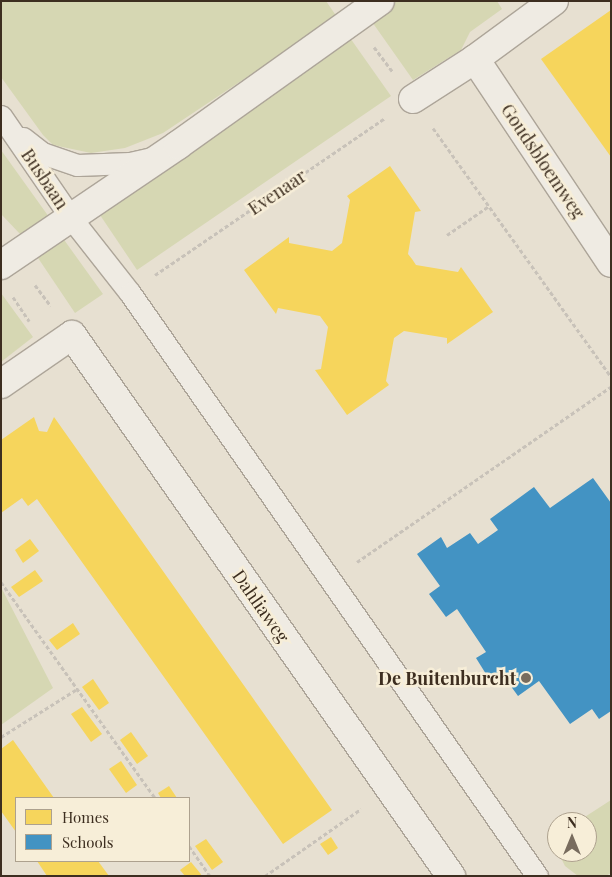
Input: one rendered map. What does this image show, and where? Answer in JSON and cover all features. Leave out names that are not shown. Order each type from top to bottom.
[{"type":"street","points":[[4,277],[71,218],[178,146],[380,1]]},
{"type":"street","points":[[413,99],[475,59],[554,1]]},
{"type":"street","name":"Goudsbloemweg","points":[[475,59],[611,263]]},
{"type":"street","points":[[1,384],[61,343]]},
{"type":"street","name":"Dahliaweg","points":[[61,343],[451,876]]},
{"type":"lane","name":"Busbaan","points":[[1,115],[42,153],[77,165],[130,163],[155,158],[178,146]]},
{"type":"lane","name":"Busbaan","points":[[1,115],[71,218],[130,293],[537,876]]},
{"type":"path","points":[[413,99],[611,377]]},
{"type":"path","name":"Evenaar","points":[[130,293],[413,99]]},
{"type":"path","points":[[448,235],[489,206]]},
{"type":"path","points":[[4,277],[61,343]]},
{"type":"path","points":[[357,562],[611,387]]},
{"type":"path","points":[[1,582],[154,797]]},
{"type":"path","points":[[1,737],[78,689]]},
{"type":"path","points":[[265,876],[389,790]]},
{"type":"path","points":[[190,847],[210,876]]},
{"type":"green space","points":[[1,1],[326,1],[337,17],[163,133],[125,148],[91,153],[53,145],[43,135],[1,77]]},
{"type":"green space","points":[[395,1],[497,1],[502,9],[470,32],[461,50],[413,80],[370,19]]},
{"type":"green space","points":[[348,35],[391,96],[137,270],[100,215]]},
{"type":"green space","points":[[1,150],[49,217],[21,235],[1,214]]},
{"type":"green space","points":[[62,237],[103,294],[75,313],[36,255]]},
{"type":"green space","points":[[1,293],[33,337],[1,362]]},
{"type":"green space","points":[[1,590],[53,688],[1,725]]},
{"type":"green space","points":[[611,800],[611,873],[606,876],[578,876],[565,866],[563,862],[597,862],[597,812],[592,812]]},
{"type":"building: Homes","points":[[611,10],[611,157],[541,59]]},
{"type":"building: Homes","points":[[390,166],[421,211],[415,212],[408,254],[416,265],[458,272],[461,267],[493,312],[447,344],[447,338],[404,331],[394,338],[386,381],[389,385],[347,415],[315,370],[321,369],[328,327],[320,316],[278,308],[276,314],[244,270],[289,237],[289,243],[332,251],[342,243],[350,200],[347,196]]},
{"type":"building: Homes","points":[[34,417],[39,431],[47,432],[54,417],[332,810],[283,844],[37,499],[28,506],[22,498],[1,513],[1,440]]},
{"type":"building: Homes","points":[[30,539],[39,551],[23,563],[15,550]]},
{"type":"building: Homes","points":[[35,570],[43,581],[19,597],[11,587]]},
{"type":"building: Homes","points":[[73,623],[80,634],[57,650],[49,640]]},
{"type":"building: Homes","points":[[93,679],[109,703],[99,710],[82,687]]},
{"type":"building: Homes","points":[[82,707],[102,734],[91,742],[71,714]]},
{"type":"building: Homes","points":[[131,732],[148,756],[137,764],[120,740]]},
{"type":"building: Homes","points":[[13,740],[53,797],[15,797],[15,831],[1,811],[1,749]]},
{"type":"building: Homes","points":[[121,761],[137,785],[126,793],[109,769]]},
{"type":"building: Homes","points":[[169,786],[176,797],[160,797],[158,793]]},
{"type":"building: Homes","points":[[331,837],[338,848],[328,855],[320,844]]},
{"type":"building: Homes","points":[[206,839],[223,862],[212,870],[195,846]]},
{"type":"building: Homes","points":[[38,862],[99,862],[109,876],[47,876]]},
{"type":"building: Homes","points":[[191,862],[202,876],[185,876],[180,870]]},
{"type":"building: Schools","points":[[593,478],[611,503],[611,711],[599,719],[592,709],[570,724],[539,681],[518,696],[502,674],[491,682],[476,658],[486,652],[457,609],[446,617],[429,594],[440,586],[417,554],[441,537],[447,548],[470,533],[478,544],[498,530],[490,519],[534,487],[550,508]]},
{"type":"place","name":"De Buitenburcht","points":[[526,678]]}]
